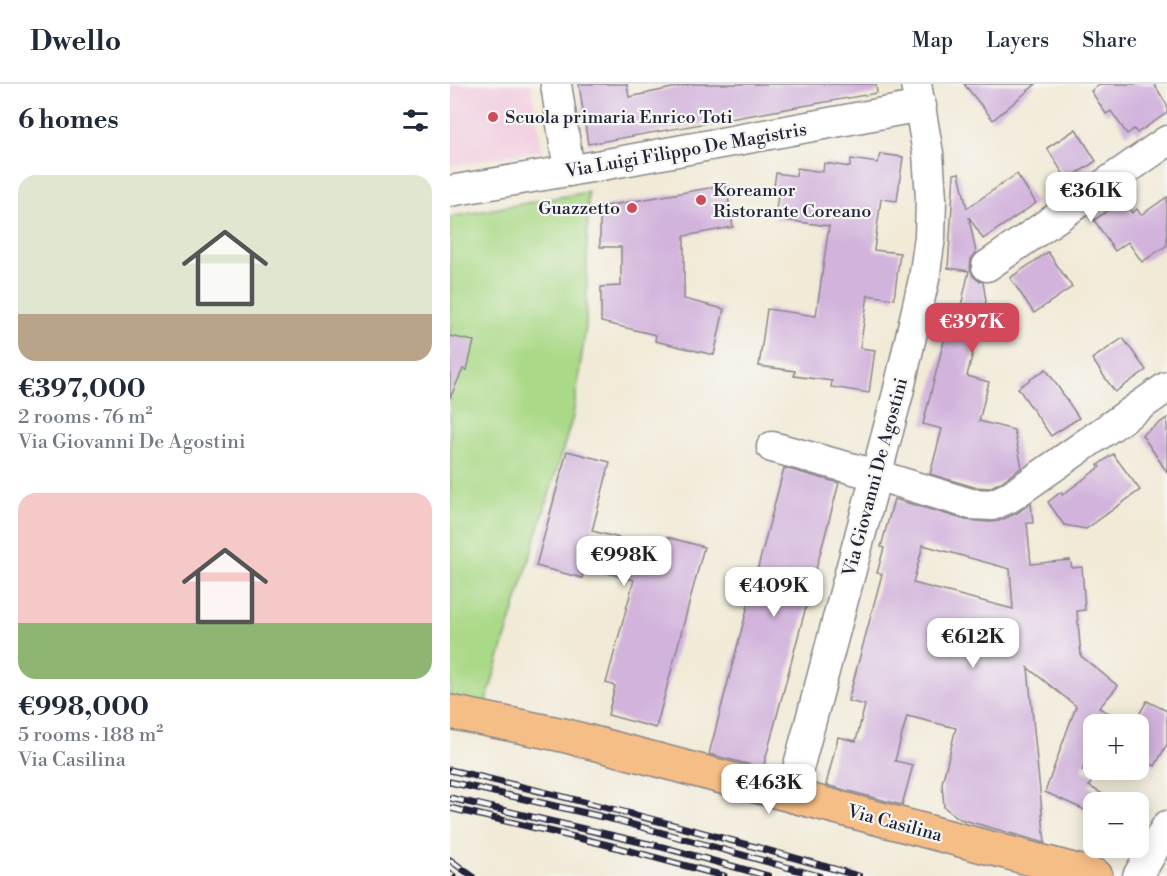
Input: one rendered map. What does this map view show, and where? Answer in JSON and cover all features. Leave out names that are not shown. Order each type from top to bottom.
[{"type":"main road","name":"Via Casilina","points":[[450,712],[563,735],[1096,876]]},
{"type":"main road","name":"Via Casilina","points":[[450,728],[555,751],[669,780],[1013,876]]},
{"type":"street","points":[[556,84],[569,171]]},
{"type":"street","name":"Via Luigi Filippo De Magistris","points":[[450,191],[569,171],[919,95]]},
{"type":"street","name":"Via Giovanni De Agostini","points":[[791,795],[898,393],[924,279],[930,237],[931,198],[928,153],[919,95]]},
{"type":"street","points":[[987,266],[1167,141]]},
{"type":"street","points":[[772,447],[971,504],[992,505],[1005,501],[1167,387]]},
{"type":"street","points":[[1138,876],[1167,826]]},
{"type":"shaded area","name":"Scuola primaria Enrico Toti","points":[[450,84],[531,84],[542,150],[450,166]]},
{"type":"green space","points":[[588,192],[586,326],[573,416],[485,705],[450,699],[450,217]]},
{"type":"building","points":[[579,84],[627,84],[629,97],[691,84],[876,84],[877,93],[588,144]]},
{"type":"building","points":[[964,84],[1036,84],[993,120]]},
{"type":"building","points":[[1101,84],[1154,84],[1167,105],[1167,113],[1137,133],[1134,129],[1127,134],[1111,111],[1106,114],[1091,91]]},
{"type":"building","points":[[1076,129],[1096,161],[1067,180],[1047,148]]},
{"type":"building","points":[[880,154],[903,157],[897,201],[881,199],[874,250],[900,253],[894,299],[868,295],[860,348],[875,350],[869,393],[831,387],[832,381],[794,376],[795,371],[759,366],[767,309],[816,316],[829,226],[775,219],[778,194],[773,193],[776,173],[796,176],[797,168],[823,172],[824,163],[850,167],[851,159],[878,163]]},
{"type":"building","points":[[959,173],[967,208],[1017,174],[1036,203],[983,239],[969,217],[976,253],[971,259],[970,268],[973,276],[983,282],[986,301],[967,376],[989,382],[979,421],[1014,430],[1022,467],[989,488],[974,487],[930,474],[942,429],[923,424],[950,317],[958,319],[969,271],[948,268],[954,174]]},
{"type":"building","points":[[726,185],[733,227],[684,236],[684,299],[724,309],[714,355],[655,341],[656,335],[601,322],[601,287],[621,286],[621,247],[600,247],[600,207]]},
{"type":"building","points":[[1167,197],[1167,245],[1142,262],[1128,242],[1115,251],[1094,220],[1124,200],[1132,213],[1137,209],[1141,215]]},
{"type":"building","points":[[1048,252],[1072,287],[1034,313],[1010,278]]},
{"type":"building","points":[[450,336],[474,341],[467,370],[463,369],[450,398]]},
{"type":"building","points":[[1123,338],[1146,370],[1115,392],[1092,359]]},
{"type":"building","points":[[1046,369],[1079,418],[1051,436],[1018,388]]},
{"type":"building","points":[[1167,418],[1167,472],[1142,435]]},
{"type":"building","points":[[567,451],[610,462],[592,531],[663,549],[667,537],[704,547],[656,728],[608,715],[615,686],[606,683],[634,580],[585,567],[582,578],[536,566]]},
{"type":"building","points":[[1113,454],[1140,490],[1086,529],[1064,525],[1048,502],[1061,492],[1062,495],[1100,467],[1098,465]]},
{"type":"building","points":[[784,468],[839,483],[763,768],[709,754]]},
{"type":"building","points":[[894,499],[966,520],[991,522],[1017,513],[1031,503],[1033,523],[1027,523],[1031,564],[1070,560],[1072,568],[1082,567],[1085,610],[1077,611],[1081,656],[1118,686],[1099,708],[1111,714],[1083,714],[1083,780],[1093,780],[1089,786],[1099,792],[1083,792],[1083,809],[1045,792],[1076,706],[1028,668],[1045,843],[960,819],[944,807],[942,783],[956,728],[907,716],[895,761],[913,765],[902,805],[826,785],[838,737],[856,741],[865,705],[848,701],[882,574],[877,573],[884,548],[881,547]],"holes":[[[923,545],[1010,569],[1013,609],[913,583]]]},
{"type":"building","points":[[1147,701],[1167,711],[1167,744],[1155,766],[1149,763],[1149,714],[1139,714]]},
{"type":"railway","points":[[450,770],[655,820],[859,876]]},
{"type":"railway","points":[[450,782],[616,820],[819,876]]},
{"type":"railway","points":[[450,798],[662,847],[768,876]]},
{"type":"railway","points":[[450,808],[604,844],[724,876]]},
{"type":"railway","points":[[450,860],[472,876]]},
{"type":"place","name":"Scuola primaria Enrico Toti","points":[[493,117]]},
{"type":"place","name":"Koreamor Ristorante Coreano","points":[[701,200]]},
{"type":"place","name":"Guazzetto","points":[[632,208]]}]
